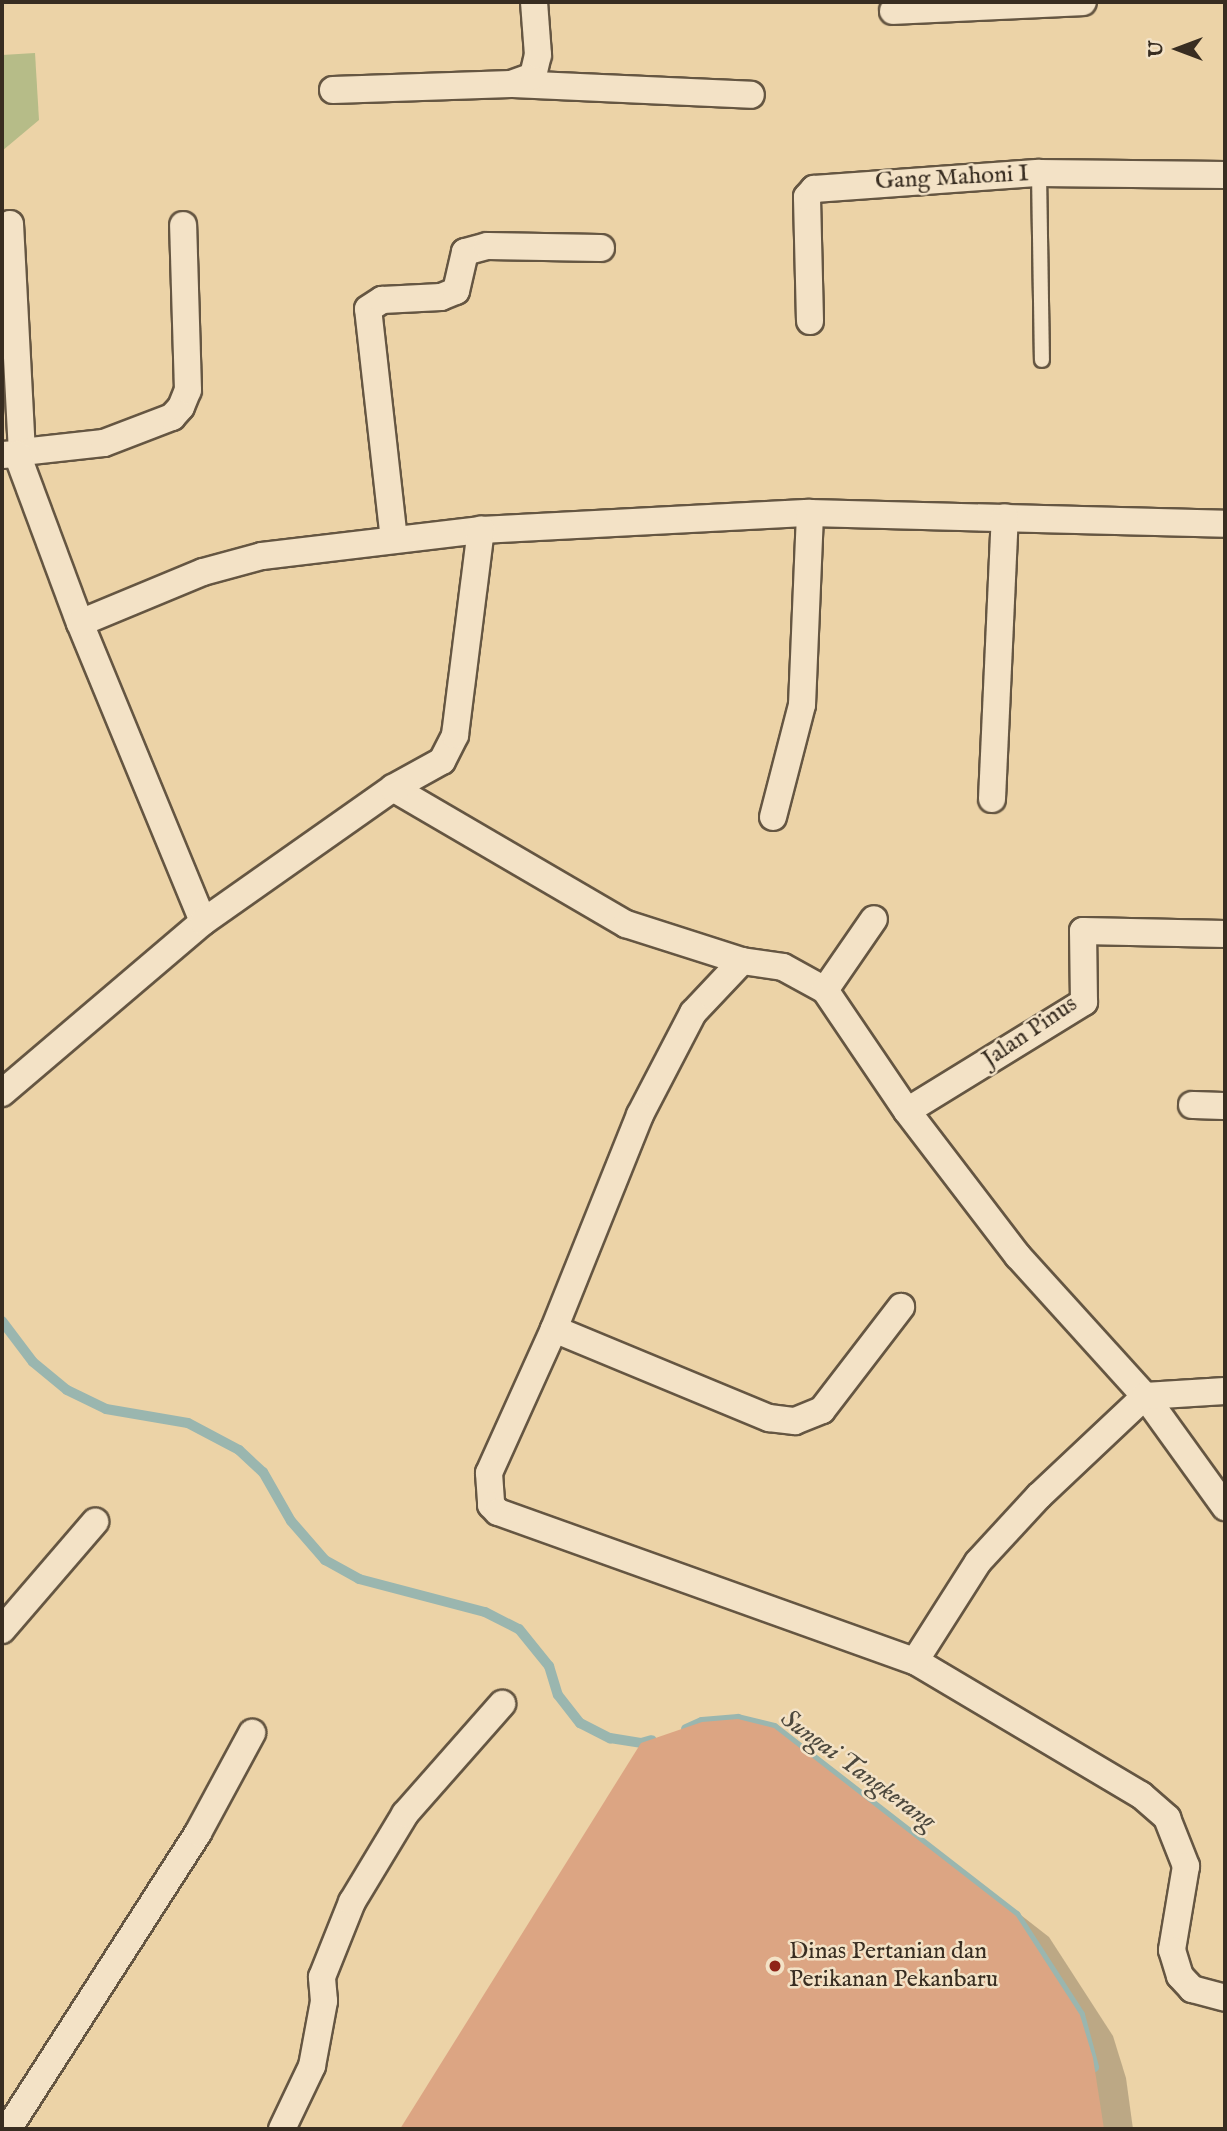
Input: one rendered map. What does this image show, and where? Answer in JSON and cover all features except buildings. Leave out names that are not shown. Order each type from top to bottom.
[{"type":"street","points":[[511,84],[533,76],[537,68],[534,2]]},
{"type":"street","points":[[893,10],[1083,2]]},
{"type":"street","points":[[333,90],[511,84],[751,95]]},
{"type":"street","name":"Gang Mahoni I","points":[[810,321],[807,197],[814,189],[1039,173],[1225,175]]},
{"type":"street","points":[[10,224],[14,454],[203,922]]},
{"type":"street","points":[[14,454],[104,443],[172,417],[181,407],[188,390],[183,225]]},
{"type":"street","points":[[394,540],[368,309],[382,300],[442,296],[456,291],[465,252],[487,246],[601,248]]},
{"type":"street","points":[[80,623],[203,572],[250,559],[481,530],[810,513],[1225,524]]},
{"type":"street","points":[[773,817],[802,705],[810,513]]},
{"type":"street","points":[[992,799],[1005,517]]},
{"type":"street","points":[[2,1093],[203,922],[393,788],[434,770],[455,735],[481,530]]},
{"type":"street","points":[[393,788],[626,924],[742,961],[783,967],[825,990],[907,1111],[1018,1256],[1144,1396],[1225,1507]]},
{"type":"street","points":[[825,990],[874,919]]},
{"type":"street","name":"Jalan Pinus","points":[[907,1111],[1084,1002],[1083,931],[1225,934]]},
{"type":"street","points":[[742,961],[693,1013],[640,1115],[554,1329],[489,1473],[488,1495],[498,1512],[915,1661],[1141,1795],[1167,1818],[1186,1866],[1172,1950],[1180,1976],[1192,1989],[1225,1998]]},
{"type":"street","points":[[1192,1105],[1225,1106]]},
{"type":"street","points":[[554,1329],[769,1418],[795,1421],[822,1410],[901,1307]]},
{"type":"street","points":[[915,1661],[978,1562],[1039,1496],[1144,1396],[1225,1391]]},
{"type":"street","points":[[2,1630],[95,1522]]},
{"type":"street","points":[[282,2129],[312,2066],[324,2001],[322,1977],[352,1902],[405,1814],[502,1704]]},
{"type":"street","points":[[8,2129],[198,1833],[252,1733]]},
{"type":"lane","points":[[1039,173],[1042,360]]},
{"type":"green space","points":[[35,53],[39,120],[2,151],[2,55]]},
{"type":"waterway","name":"Sungai Tangkerang","points":[[2,1321],[33,1362],[67,1390],[106,1409],[188,1423],[239,1450],[263,1472],[291,1521],[325,1560],[359,1579],[485,1612],[519,1629],[549,1666],[558,1695],[580,1723],[610,1738],[641,1743],[652,1740]]},
{"type":"waterway","name":"Sungai Tangkerang","points":[[686,1729],[702,1722],[738,1719],[774,1728],[1016,1916],[1080,2015],[1094,2067]]},
{"type":"place","name":"Dinas Pertanian dan Perikanan Pekanbaru","points":[[775,1966]]}]
